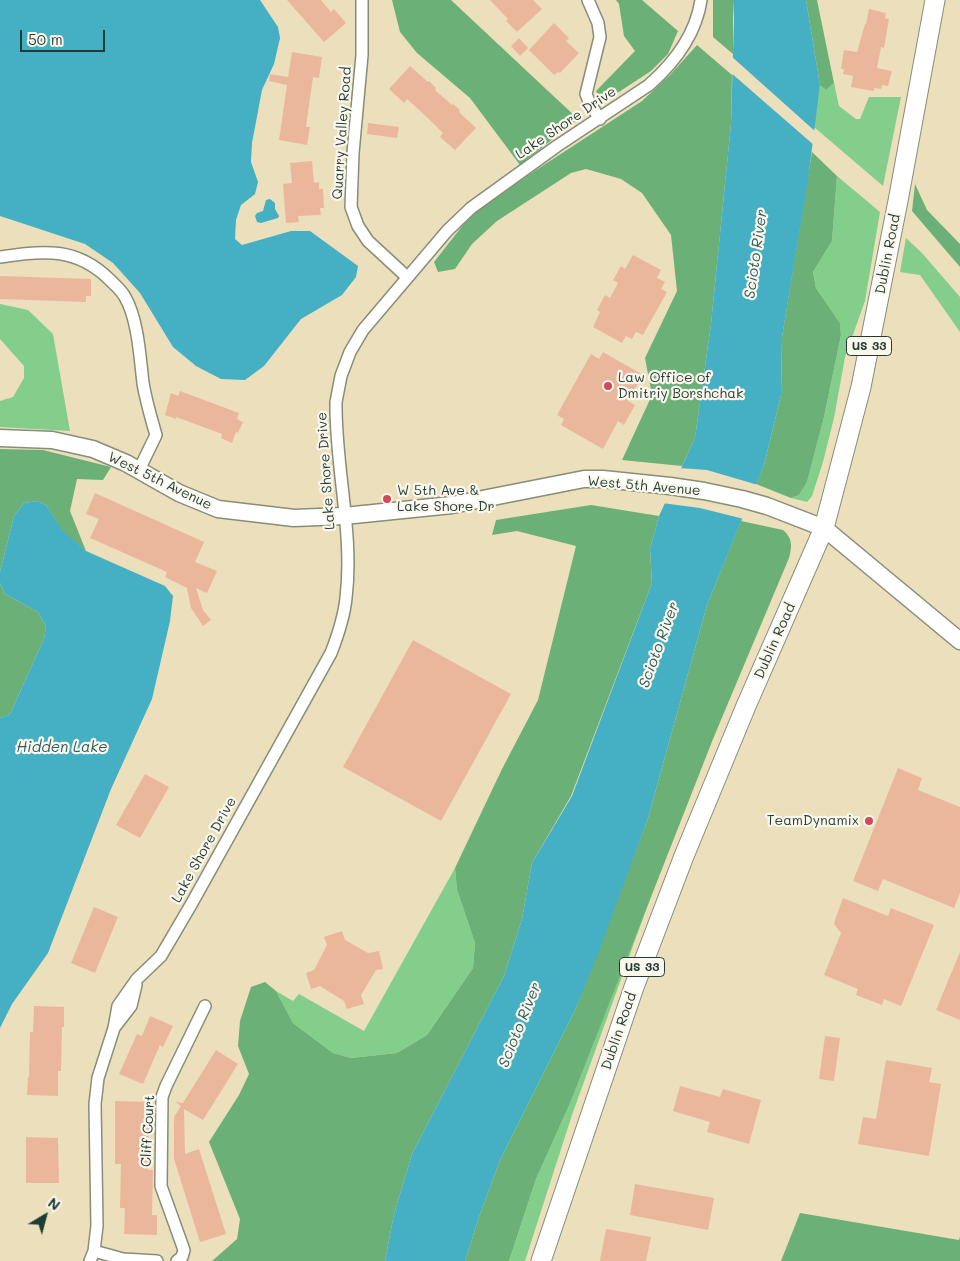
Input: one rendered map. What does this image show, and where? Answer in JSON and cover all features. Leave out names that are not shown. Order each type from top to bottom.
[{"type":"main road","name":"Dublin Road","points":[[541,1261],[634,987],[681,865],[742,715],[824,528],[861,387],[935,0]]},
{"type":"main road","name":"West 5th Avenue","points":[[0,438],[52,440],[79,445],[109,455],[179,493],[218,509],[294,518],[344,516],[452,505],[584,479],[670,486],[742,499],[824,528],[960,641]]},
{"type":"street","name":"Quarry Valley Road","points":[[362,0],[362,55],[353,153],[351,207],[358,226],[368,241],[407,277]]},
{"type":"street","points":[[588,0],[598,23],[600,37],[586,94],[600,119]]},
{"type":"street","name":"Lake Shore Drive","points":[[92,1256],[97,1226],[96,1095],[98,1078],[114,1028],[131,1006],[137,979],[161,956],[166,948],[331,654],[343,620],[347,570],[336,402],[341,376],[350,352],[363,330],[407,277],[447,231],[471,208],[557,146],[649,85],[673,62],[693,28],[701,0]]},
{"type":"street","points":[[0,256],[59,252],[75,257],[92,265],[105,275],[125,297],[133,319],[149,412],[156,435],[138,470]]},
{"type":"street","name":"Cliff Court","points":[[178,1261],[182,1257],[184,1250],[161,1186],[162,1097],[205,1006]]},
{"type":"street","points":[[92,1256],[157,1261]]},
{"type":"green space","points":[[392,0],[451,0],[578,119],[520,165],[470,98],[417,53],[400,32]]},
{"type":"green space","points":[[616,0],[642,0],[678,31],[668,54],[651,71],[602,103],[596,91],[635,51],[624,36],[619,4]]},
{"type":"green space","points":[[713,0],[733,0],[733,54],[713,37]]},
{"type":"green space","points":[[806,0],[817,0],[834,83],[826,90],[820,85]]},
{"type":"green space","points":[[697,45],[732,75],[731,124],[711,324],[695,438],[682,466],[622,460],[652,395],[645,358],[677,291],[671,235],[642,193],[621,179],[586,169],[571,173],[497,221],[472,244],[455,269],[438,272],[434,262],[463,225],[476,212],[530,174],[642,101],[670,75]]},
{"type":"green space","points":[[834,83],[839,106],[856,119],[860,119],[869,97],[901,97],[883,186],[814,127],[820,85],[826,90]]},
{"type":"green space","points":[[812,152],[837,176],[832,241],[813,272],[816,288],[840,323],[841,335],[824,417],[807,482],[799,495],[791,498],[756,484],[764,465],[781,395],[782,337]]},
{"type":"green space","points":[[837,176],[880,212],[865,301],[845,357],[834,418],[823,462],[812,496],[807,502],[791,498],[799,495],[807,482],[824,417],[841,335],[840,323],[816,288],[813,272],[832,241]]},
{"type":"green space","points":[[915,184],[927,210],[960,244],[960,267],[912,211]]},
{"type":"green space","points":[[906,238],[922,253],[960,297],[960,332],[920,275],[900,272]]},
{"type":"green space","points":[[0,304],[28,310],[53,334],[70,431],[0,427],[0,401],[13,397],[24,378],[24,366],[0,339]]},
{"type":"green space","points":[[0,449],[43,450],[111,467],[103,480],[77,479],[70,511],[86,551],[63,532],[46,505],[37,501],[24,503],[14,516],[0,572]]},
{"type":"green space","points":[[591,505],[659,516],[650,549],[652,583],[571,796],[532,863],[522,919],[504,976],[412,1154],[394,1214],[385,1261],[212,1261],[237,1239],[240,1219],[209,1142],[239,1095],[249,1074],[238,1046],[240,1021],[251,987],[265,982],[276,991],[293,1023],[333,1053],[351,1058],[397,1053],[427,1035],[473,968],[475,943],[457,890],[455,868],[502,769],[538,700],[576,546],[517,531],[492,535],[496,520]]},
{"type":"green space","points":[[741,521],[783,530],[789,536],[791,543],[789,558],[713,739],[571,1101],[536,1179],[509,1261],[465,1261],[500,1160],[576,1008],[648,818],[707,605]]},
{"type":"green space","points":[[0,583],[5,594],[38,612],[46,626],[44,639],[10,714],[0,718]]},
{"type":"green space","points":[[455,868],[457,890],[475,943],[473,968],[427,1035],[397,1053],[351,1058],[333,1053],[293,1023],[276,991],[293,1001],[299,994],[364,1031]]},
{"type":"green space","points":[[655,885],[572,1115],[525,1261],[509,1261],[536,1179],[571,1101]]},
{"type":"green space","points":[[800,1213],[959,1240],[960,1237],[960,1261],[781,1261]]},
{"type":"water","points":[[0,0],[260,0],[278,27],[280,38],[274,64],[262,90],[252,143],[251,162],[258,182],[255,194],[241,205],[236,220],[235,239],[242,245],[291,231],[310,231],[358,266],[356,277],[342,295],[301,319],[264,366],[245,380],[221,379],[196,366],[173,347],[140,293],[113,263],[85,244],[0,216]]},
{"type":"water","name":"Scioto River","points":[[733,0],[806,0],[820,85],[808,180],[782,337],[781,395],[764,465],[707,605],[648,818],[598,954],[576,1008],[500,1160],[465,1261],[385,1261],[394,1214],[412,1154],[504,976],[522,919],[532,863],[572,796],[652,583],[650,549],[659,516],[695,438],[711,324],[731,124]]},
{"type":"water","points":[[270,199],[275,203],[278,218],[261,223],[257,222],[255,216],[263,211],[266,200]]},
{"type":"water","name":"Hidden Lake","points":[[37,501],[46,505],[63,531],[86,551],[165,586],[173,596],[170,621],[152,699],[111,789],[48,953],[12,1004],[0,1028],[0,718],[10,714],[44,639],[46,626],[38,612],[5,594],[0,583],[0,572],[14,516],[24,503]]},
{"type":"pier","points":[[731,56],[816,132],[815,146],[730,72]]},
{"type":"pier","points":[[679,468],[707,470],[758,485],[744,519],[700,508],[662,503]]},
{"type":"building","points":[[287,0],[321,0],[331,12],[334,9],[346,23],[324,42]]},
{"type":"building","points":[[490,0],[533,0],[542,9],[517,32],[506,21],[508,19]]},
{"type":"building","points":[[869,9],[886,13],[885,18],[889,19],[884,48],[881,47],[877,68],[892,71],[888,86],[882,85],[881,89],[874,88],[874,91],[851,87],[853,76],[843,74],[844,69],[841,69],[844,50],[857,52]]},
{"type":"building","points":[[554,23],[569,38],[566,41],[579,53],[560,73],[558,72],[554,75],[529,50]]},
{"type":"building","points":[[519,38],[528,48],[520,56],[511,46]]},
{"type":"building","points":[[292,52],[322,57],[319,78],[313,77],[306,127],[310,127],[307,145],[279,140],[287,85],[269,81],[270,74],[288,77]]},
{"type":"building","points":[[410,66],[429,81],[436,88],[435,90],[452,105],[460,110],[459,112],[476,128],[455,150],[440,137],[443,133],[430,120],[407,99],[404,103],[389,89]]},
{"type":"building","points":[[368,123],[399,127],[397,138],[367,134]]},
{"type":"building","points":[[312,161],[314,183],[319,182],[319,189],[323,189],[324,208],[320,208],[321,215],[298,216],[299,222],[286,223],[283,184],[292,183],[290,163]]},
{"type":"building","points":[[633,255],[661,270],[657,278],[665,282],[661,289],[667,292],[643,335],[636,332],[632,339],[626,336],[622,343],[593,327],[600,312],[597,310],[605,295],[610,298],[618,283],[613,280],[621,266],[625,269]]},
{"type":"building","points":[[0,276],[91,279],[91,296],[86,296],[86,302],[0,299]]},
{"type":"building","points":[[603,352],[643,375],[628,401],[635,405],[624,425],[618,421],[603,449],[561,425],[564,419],[557,415],[591,354],[599,359]]},
{"type":"building","points":[[180,391],[239,413],[237,419],[243,422],[238,433],[236,432],[232,443],[221,438],[222,434],[176,417],[176,419],[165,415],[171,393],[178,396]]},
{"type":"building","points":[[95,493],[204,542],[195,562],[217,571],[207,593],[196,588],[203,610],[211,620],[203,626],[191,608],[187,588],[165,577],[167,572],[90,538],[99,519],[86,514]]},
{"type":"building","points":[[413,640],[511,694],[441,821],[343,767]]},
{"type":"building","points":[[898,768],[922,778],[918,790],[960,807],[960,893],[954,908],[883,879],[878,891],[853,881]]},
{"type":"building","points":[[145,774],[169,787],[140,838],[116,825]]},
{"type":"building","points":[[843,898],[888,916],[891,908],[934,925],[901,1006],[884,999],[882,1005],[856,995],[858,989],[824,975],[841,933],[834,924]]},
{"type":"building","points":[[94,907],[118,917],[95,973],[71,963]]},
{"type":"building","points":[[342,931],[345,940],[368,953],[379,951],[383,969],[376,970],[361,995],[364,1004],[347,1009],[344,1001],[320,986],[311,989],[306,973],[314,970],[327,945],[324,937]]},
{"type":"building","points":[[960,952],[960,1020],[936,1010]]},
{"type":"building","points":[[34,1006],[64,1007],[61,1071],[58,1071],[58,1096],[27,1095],[30,1032],[33,1032]]},
{"type":"building","points":[[150,1016],[173,1026],[163,1047],[160,1045],[143,1084],[119,1074],[137,1034],[142,1036]]},
{"type":"building","points":[[825,1036],[840,1038],[834,1081],[819,1079]]},
{"type":"building","points":[[216,1050],[238,1064],[203,1120],[184,1109],[185,1154],[199,1149],[226,1234],[200,1242],[174,1159],[174,1117],[181,1106],[175,1102],[183,1103]]},
{"type":"building","points":[[886,1060],[932,1068],[929,1082],[941,1084],[929,1156],[858,1144],[863,1117],[876,1119]]},
{"type":"building","points":[[680,1086],[720,1097],[723,1089],[761,1100],[749,1144],[707,1132],[710,1122],[673,1111]]},
{"type":"building","points":[[115,1101],[148,1102],[148,1170],[153,1170],[152,1215],[157,1215],[157,1235],[124,1234],[125,1208],[120,1208],[121,1164],[115,1164]]},
{"type":"building","points":[[26,1137],[58,1138],[59,1183],[26,1183]]},
{"type":"building","points":[[635,1184],[714,1198],[708,1230],[630,1215]]},
{"type":"building","points":[[606,1229],[651,1237],[646,1261],[600,1261]]},
{"type":"place","name":"Law Office of Dmitriy Borshchak","points":[[608,386]]},
{"type":"place","name":"W 5th Ave & Lake Shore Dr","points":[[387,499]]},
{"type":"place","name":"TeamDynamix","points":[[869,821]]}]
